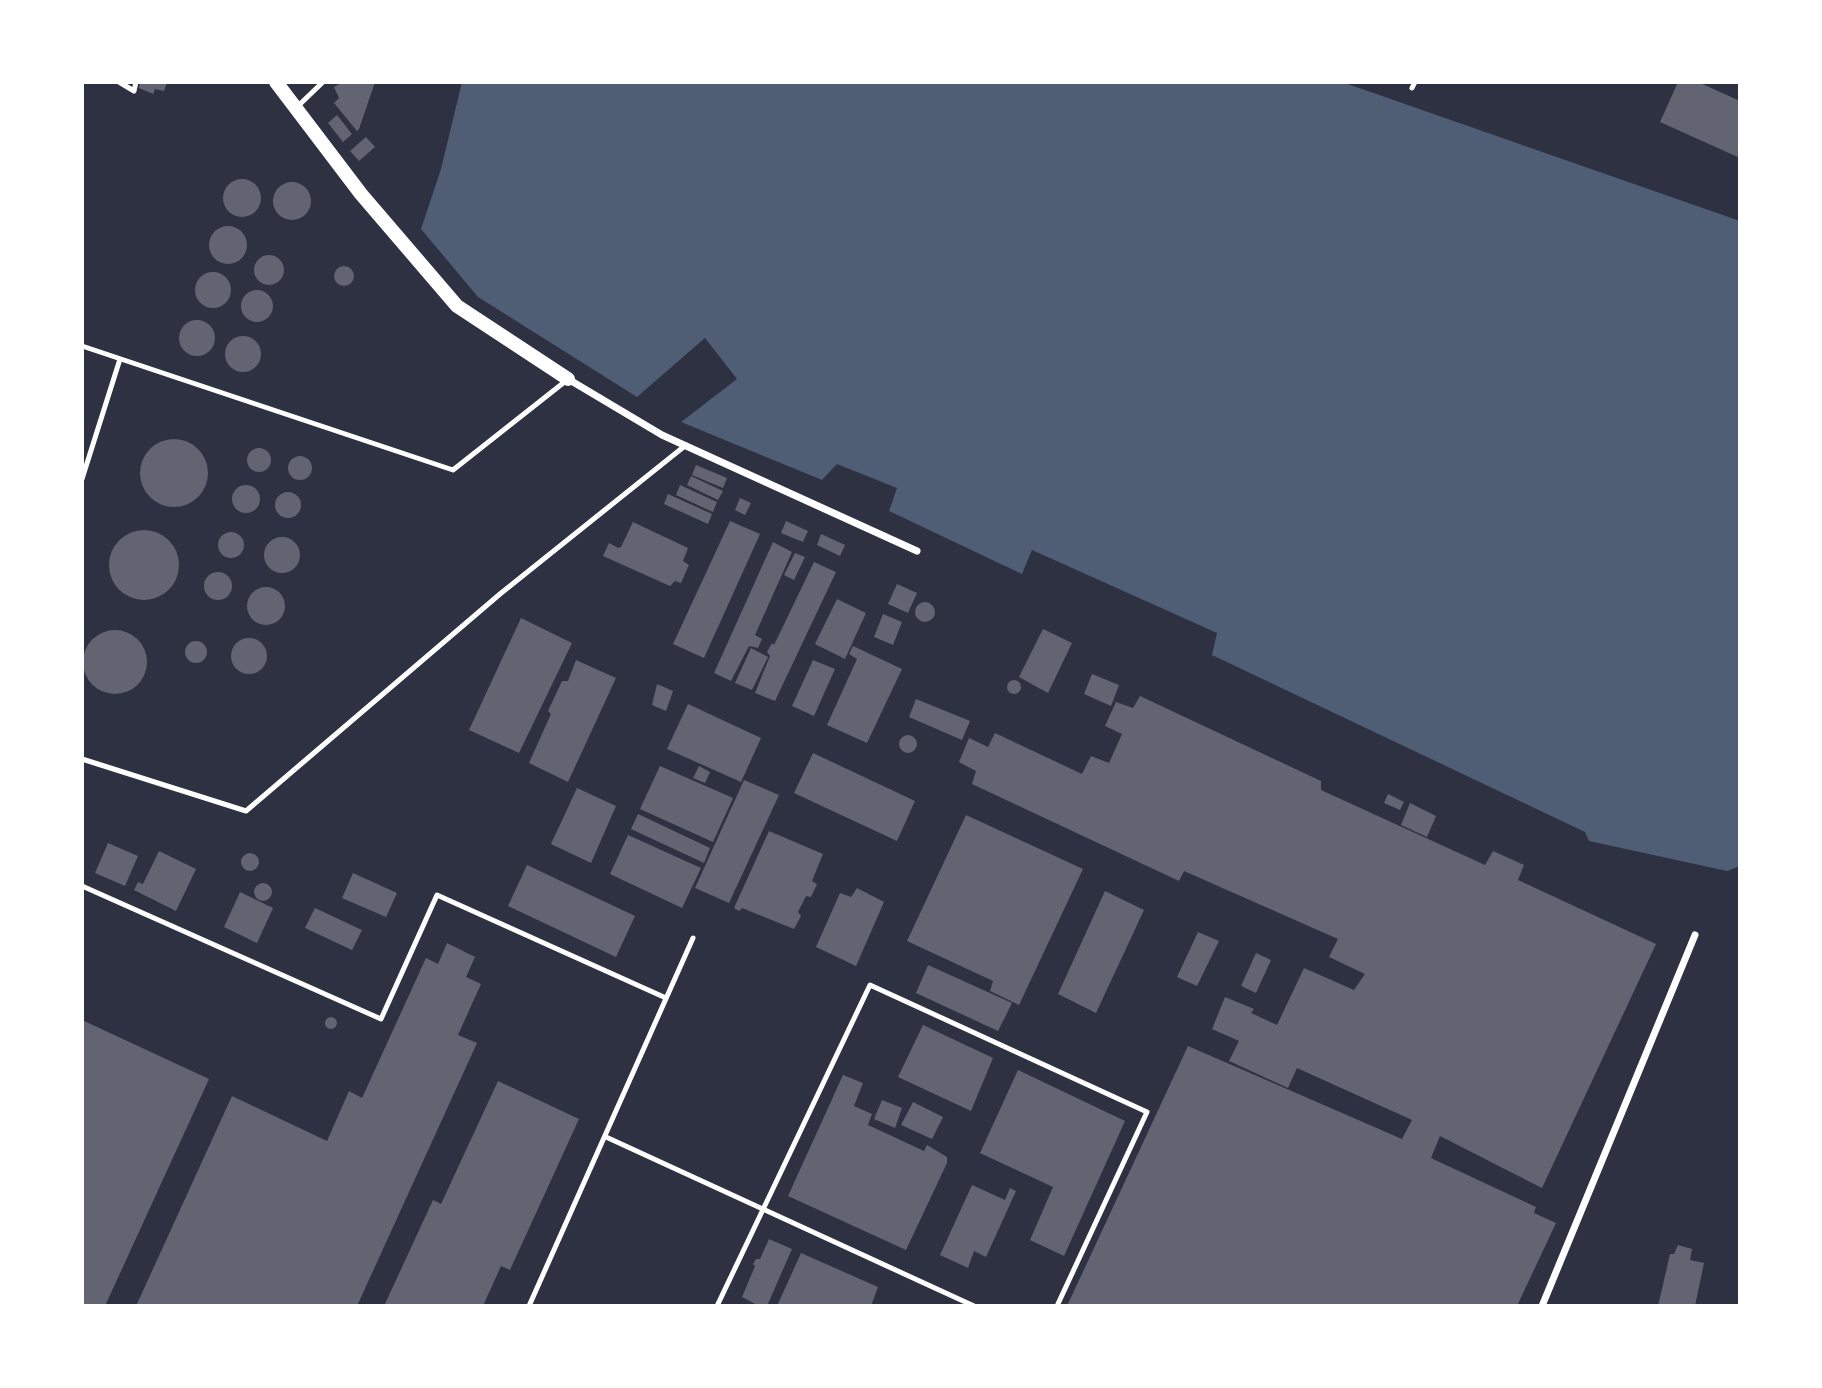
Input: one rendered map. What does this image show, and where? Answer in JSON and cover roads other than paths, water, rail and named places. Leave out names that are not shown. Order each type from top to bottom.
[{"type":"main road","points":[[276,82],[369,203],[457,306],[569,379]]},
{"type":"street","points":[[569,379],[662,435],[917,551]]},
{"type":"street","points":[[1542,1306],[1695,935]]},
{"type":"lane","points":[[119,82],[134,91],[136,82]]},
{"type":"lane","points":[[296,108],[323,82]]},
{"type":"lane","points":[[82,346],[453,470],[569,379]]},
{"type":"lane","points":[[82,479],[120,359]]},
{"type":"lane","points":[[82,759],[246,811],[500,594],[686,445]]},
{"type":"lane","points":[[82,886],[381,1019],[438,895],[666,998]]},
{"type":"lane","points":[[529,1306],[693,938]]},
{"type":"lane","points":[[717,1306],[870,985],[1147,1112],[1056,1306]]},
{"type":"lane","points":[[606,1137],[974,1306]]},
{"type":"water","points":[[462,82],[1342,82],[1740,221],[1740,866],[1727,871],[1589,841],[1585,832],[1212,655],[1217,633],[1032,550],[1022,574],[889,511],[897,488],[837,464],[822,480],[681,422],[737,379],[705,338],[637,397],[478,297],[421,229],[441,169]]}]
